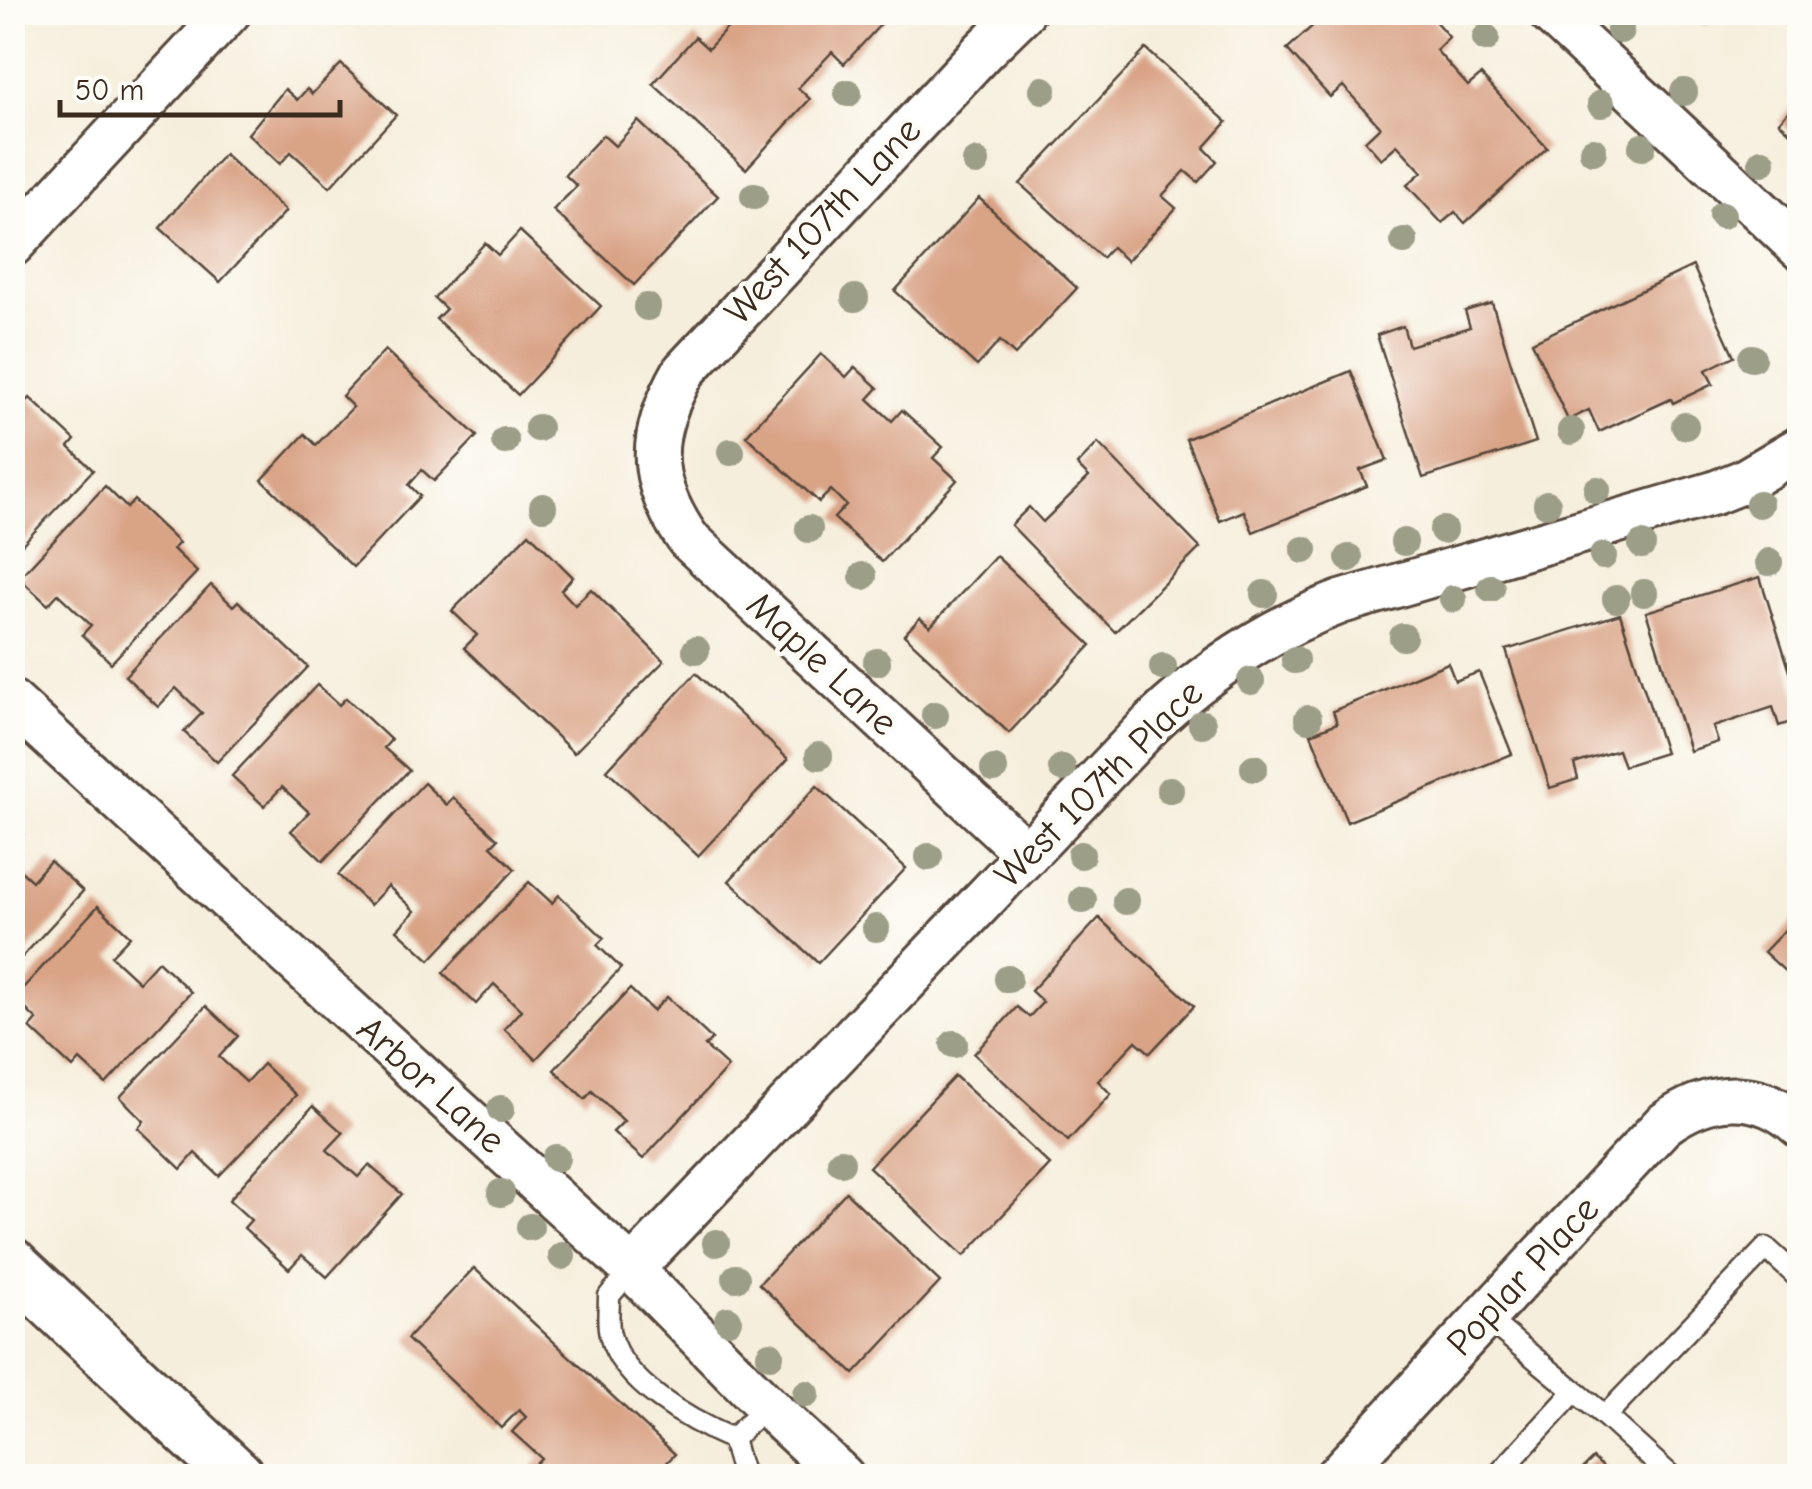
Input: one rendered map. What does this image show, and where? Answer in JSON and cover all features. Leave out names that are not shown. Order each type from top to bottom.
[{"type":"street","points":[[12,245],[229,12]]},
{"type":"street","name":"West 107th Lane","points":[[655,450],[658,425],[684,371],[982,51],[1024,12]]},
{"type":"street","points":[[1549,12],[1800,248]]},
{"type":"street","name":"West 107th Place","points":[[632,1269],[1176,700],[1240,651],[1275,630],[1341,602],[1714,494],[1800,448]]},
{"type":"street","name":"Maple Lane","points":[[655,450],[655,468],[667,504],[688,539],[1027,854]]},
{"type":"street","name":"Arbor Lane","points":[[12,702],[632,1269],[766,1406],[842,1476]]},
{"type":"street","name":"Poplar Place","points":[[1337,1476],[1664,1125],[1683,1110],[1705,1100],[1768,1103],[1800,1126]]},
{"type":"street","points":[[12,1265],[237,1476]]},
{"type":"lane","points":[[1605,1416],[1766,1248],[1800,1280]]},
{"type":"lane","points":[[632,1269],[610,1296],[610,1336],[631,1372],[664,1403],[698,1425],[732,1439]]},
{"type":"lane","points":[[1485,1317],[1671,1476]]},
{"type":"lane","points":[[1498,1476],[1574,1392]]},
{"type":"lane","points":[[732,1439],[766,1406]]},
{"type":"lane","points":[[732,1439],[740,1476]]},
{"type":"building","points":[[742,12],[892,12],[844,64],[832,52],[798,88],[810,99],[746,169],[653,84],[695,37],[708,49]]},
{"type":"building","points":[[1328,12],[1427,12],[1449,37],[1436,50],[1468,86],[1481,75],[1547,148],[1465,223],[1455,212],[1442,223],[1407,185],[1422,172],[1397,145],[1381,159],[1365,141],[1380,127],[1343,86],[1330,97],[1287,49]]},
{"type":"building","points":[[1671,12],[1718,12],[1706,25],[1693,13],[1682,24]]},
{"type":"building","points":[[1146,49],[1227,122],[1204,148],[1217,161],[1198,182],[1185,171],[1162,196],[1176,208],[1127,261],[1112,247],[1102,258],[1020,184]]},
{"type":"building","points":[[341,64],[396,115],[330,187],[291,152],[280,164],[248,134],[285,89],[297,100],[307,89],[312,94]]},
{"type":"building","points":[[1794,105],[1800,110],[1800,141],[1779,122]]},
{"type":"building","points":[[638,121],[718,196],[634,285],[553,210],[577,186],[565,175],[603,135],[615,146]]},
{"type":"building","points":[[224,154],[286,211],[220,282],[160,228]]},
{"type":"building","points":[[979,198],[1077,288],[1015,355],[1000,341],[977,366],[895,291]]},
{"type":"building","points":[[520,231],[601,306],[518,395],[436,319],[446,309],[434,298],[485,243],[498,255]]},
{"type":"building","points":[[1693,266],[1734,356],[1706,370],[1713,384],[1599,432],[1589,410],[1568,420],[1532,342]]},
{"type":"building","points":[[1492,303],[1536,442],[1423,478],[1377,335],[1403,326],[1409,346],[1470,327],[1465,311]]},
{"type":"building","points":[[385,350],[477,436],[434,481],[422,470],[409,485],[420,496],[353,567],[262,480],[305,434],[316,445],[353,407],[342,396]]},
{"type":"building","points":[[821,354],[846,377],[855,367],[878,388],[868,399],[892,421],[902,410],[943,447],[933,458],[957,480],[882,562],[834,518],[846,505],[831,490],[819,502],[746,436]]},
{"type":"building","points":[[1351,371],[1387,460],[1360,470],[1367,486],[1253,532],[1244,511],[1220,521],[1186,439]]},
{"type":"building","points":[[12,393],[24,404],[30,398],[75,440],[69,447],[93,470],[12,555]]},
{"type":"building","points":[[1098,443],[1200,548],[1115,632],[1011,525],[1029,507],[1043,522],[1089,477],[1077,465]]},
{"type":"building","points":[[105,486],[127,508],[134,500],[179,543],[173,549],[197,572],[111,663],[82,635],[91,625],[58,594],[48,605],[19,578]]},
{"type":"building","points":[[529,533],[573,577],[561,590],[575,605],[591,589],[664,661],[574,753],[464,648],[477,635],[452,611]]},
{"type":"building","points":[[996,556],[1091,645],[1009,733],[904,635],[920,618],[930,627]]},
{"type":"building","points":[[1760,577],[1800,703],[1800,719],[1779,726],[1773,707],[1713,727],[1718,742],[1690,751],[1646,612]]},
{"type":"building","points":[[211,585],[233,606],[238,601],[308,667],[217,762],[184,732],[202,713],[176,688],[158,707],[125,676]]},
{"type":"building","points":[[1620,614],[1665,753],[1624,766],[1618,750],[1574,764],[1578,779],[1550,788],[1506,650]]},
{"type":"building","points":[[1448,663],[1455,681],[1479,672],[1512,754],[1347,822],[1311,734],[1337,723],[1333,711]]},
{"type":"building","points":[[696,673],[788,759],[698,856],[607,770]]},
{"type":"building","points":[[317,685],[339,705],[346,698],[391,740],[384,748],[409,770],[323,861],[291,831],[309,812],[282,787],[264,806],[232,776]]},
{"type":"building","points":[[424,783],[447,805],[453,797],[498,839],[491,846],[515,869],[430,960],[397,930],[415,911],[388,886],[370,905],[338,875]]},
{"type":"building","points":[[817,786],[906,868],[818,963],[729,881]]},
{"type":"building","points":[[12,826],[23,835],[12,847]]},
{"type":"building","points":[[50,861],[83,891],[12,968],[12,863],[32,881]]},
{"type":"building","points":[[529,882],[552,903],[559,895],[604,938],[597,945],[621,968],[536,1059],[504,1029],[521,1010],[494,984],[476,1004],[443,973]]},
{"type":"building","points":[[98,906],[130,936],[111,956],[139,982],[158,961],[191,992],[106,1084],[80,1060],[73,1068],[30,1028],[37,1020],[14,998]]},
{"type":"building","points":[[1800,914],[1800,985],[1764,952]]},
{"type":"building","points":[[1099,918],[1194,1006],[1150,1053],[1136,1041],[1098,1081],[1111,1094],[1068,1141],[974,1054],[1017,1007],[1029,1017],[1043,1002],[1031,991]]},
{"type":"building","points":[[630,989],[653,1011],[667,997],[712,1039],[705,1046],[728,1067],[643,1159],[613,1132],[624,1121],[592,1091],[585,1099],[554,1070]]},
{"type":"building","points":[[206,1006],[238,1036],[219,1057],[246,1082],[263,1064],[296,1095],[219,1176],[195,1153],[181,1169],[138,1128],[144,1121],[120,1097]]},
{"type":"building","points":[[955,1076],[1050,1165],[964,1256],[869,1167]]},
{"type":"building","points":[[313,1106],[343,1133],[327,1150],[358,1177],[369,1165],[402,1194],[327,1277],[302,1255],[289,1269],[244,1228],[251,1220],[229,1200]]},
{"type":"building","points":[[846,1192],[940,1282],[854,1374],[759,1284]]},
{"type":"building","points":[[474,1268],[675,1454],[654,1476],[523,1476],[541,1458],[512,1432],[526,1417],[519,1410],[501,1428],[407,1339]]},
{"type":"building","points":[[1593,1458],[1613,1476],[1575,1476]]}]
